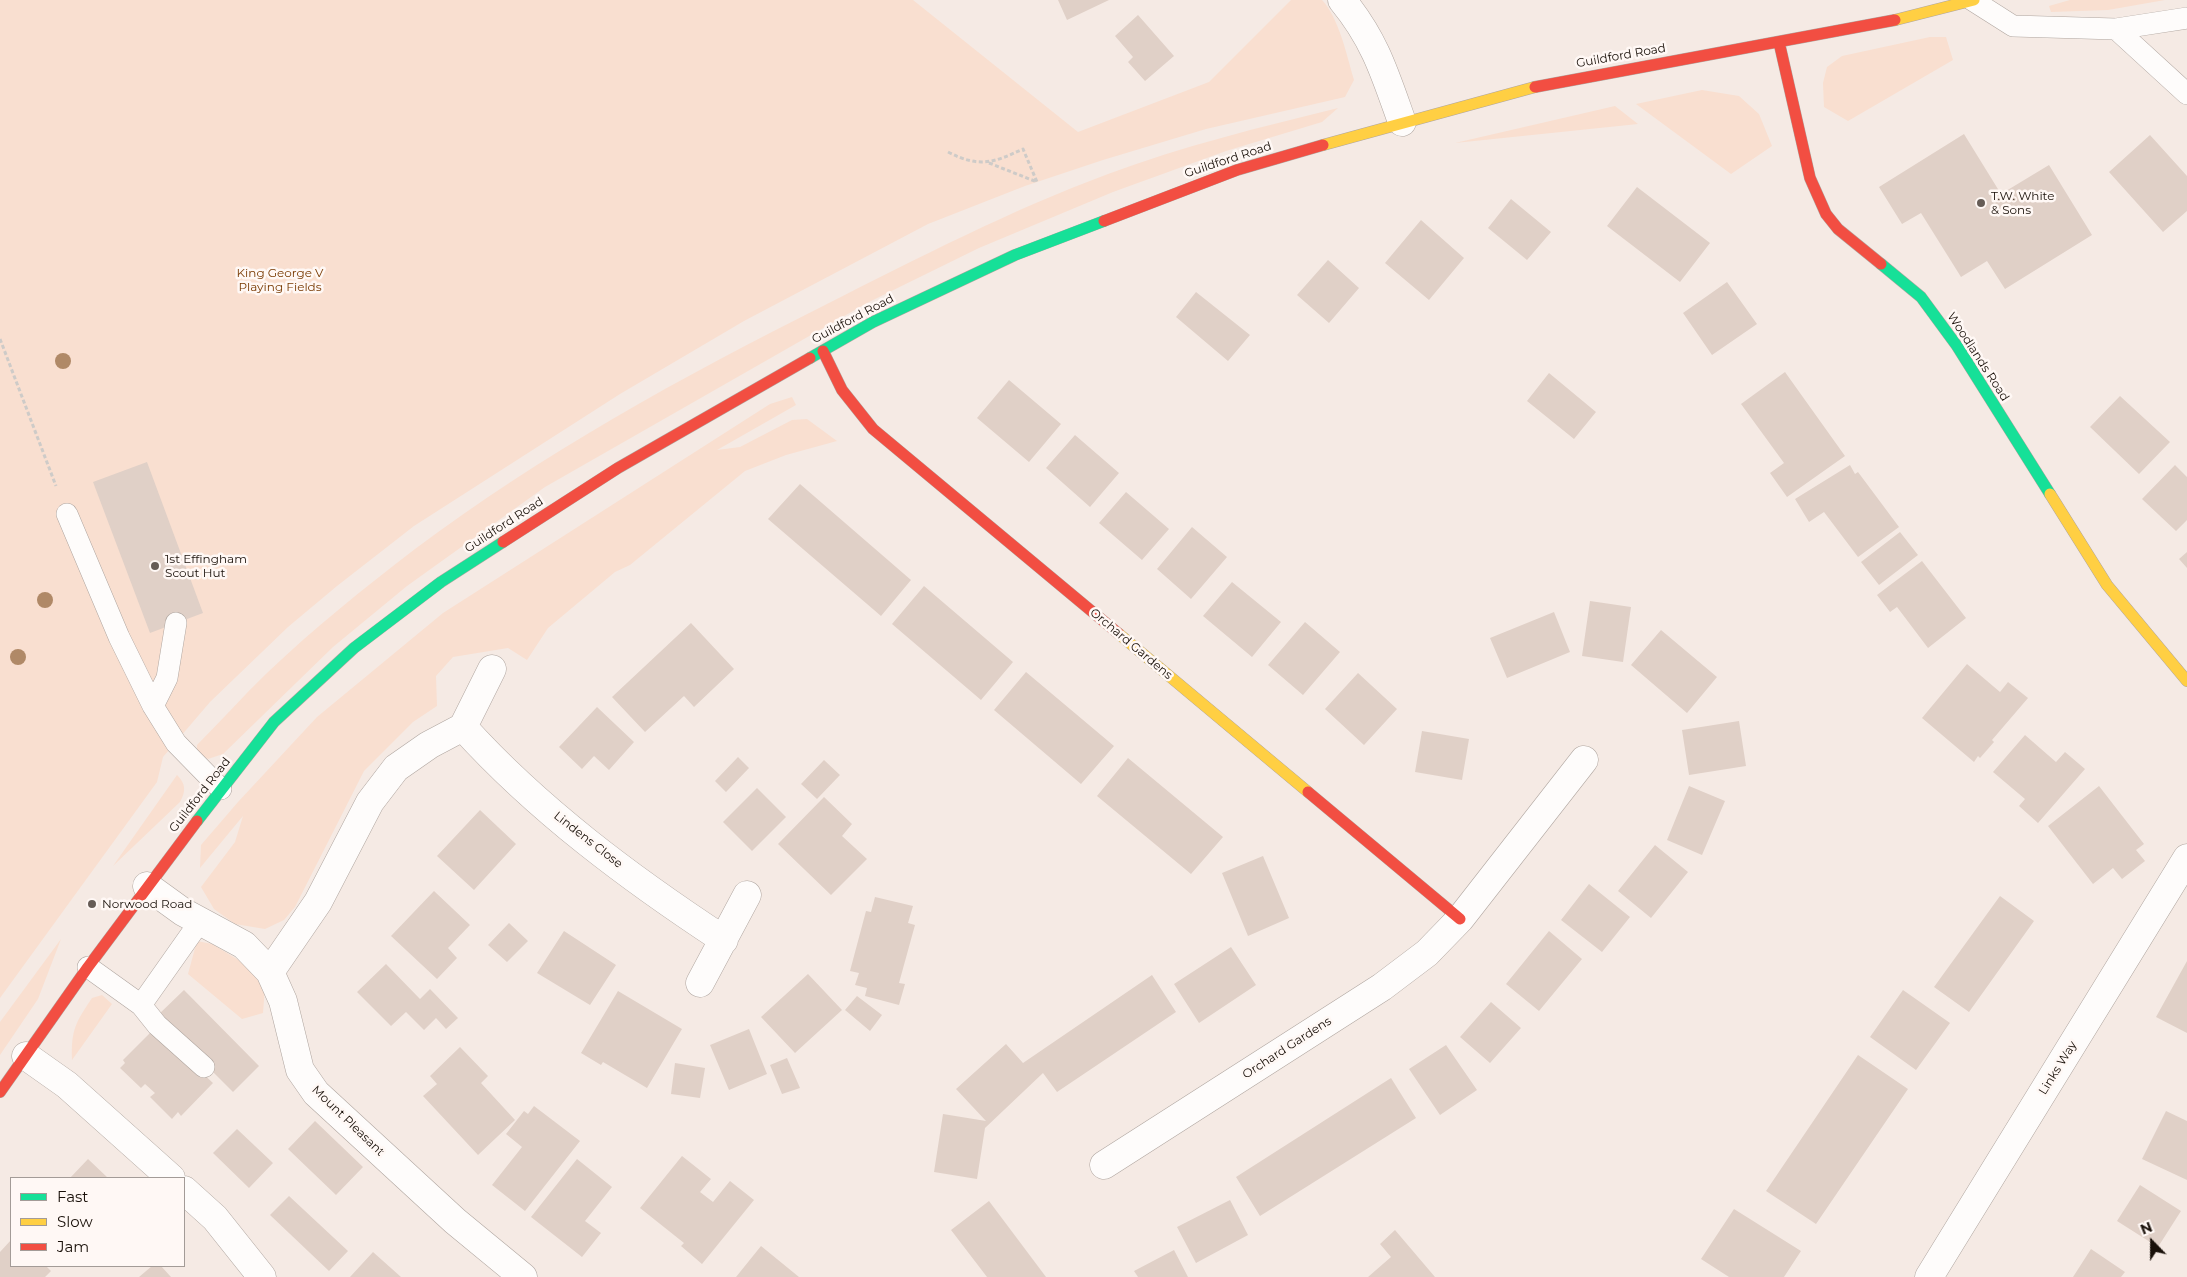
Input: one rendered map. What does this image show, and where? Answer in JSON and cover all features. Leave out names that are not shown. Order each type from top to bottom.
[{"type":"main road","name":"Guildford Road","points":[[0,1092],[147,886],[274,722],[354,648],[441,582],[618,468],[873,322],[1015,254],[1237,170],[1402,122],[1551,83],[1897,20],[1973,0]]},
{"type":"main road","name":"Woodlands Road","points":[[1778,42],[1810,178],[1826,214],[1838,229],[1922,297],[1957,346],[2107,585],[2187,681]]},
{"type":"main road","name":"Orchard Gardens","points":[[823,351],[842,390],[873,429],[1460,919]]},
{"type":"street","points":[[1342,0],[1360,21],[1379,55],[1402,122]]},
{"type":"street","points":[[270,972],[318,902],[370,802],[396,768],[428,745],[463,727],[492,669]]},
{"type":"street","name":"Lindens Close","points":[[463,727],[560,820],[686,915],[724,940]]},
{"type":"street","name":"Orchard Gardens","points":[[1104,1165],[1382,987],[1427,953],[1460,919],[1584,760]]},
{"type":"street","name":"Links Way","points":[[1929,1277],[2187,858]]},
{"type":"street","name":"Mount Pleasant","points":[[147,886],[183,912],[201,920],[244,945],[270,972],[284,1001],[300,1070],[316,1093],[455,1221],[523,1277]]},
{"type":"street","points":[[700,982],[747,895]]},
{"type":"street","points":[[26,1056],[67,1086],[170,1177]]},
{"type":"street","points":[[185,1191],[215,1218],[262,1277]]},
{"type":"lane","points":[[1973,0],[2013,26],[2116,28],[2187,18]]},
{"type":"lane","points":[[2116,28],[2187,94]]},
{"type":"lane","points":[[67,514],[119,637],[153,706],[176,743],[222,789]]},
{"type":"lane","points":[[153,706],[167,678],[176,623]]},
{"type":"lane","points":[[141,1005],[201,920]]},
{"type":"lane","points":[[88,967],[141,1005],[157,1025],[204,1067]]},
{"type":"path","points":[[948,152],[963,160],[989,163],[1037,182],[1023,149],[989,163]]},
{"type":"path","points":[[0,339],[67,514]]},
{"type":"green space","name":"King George V Playing Fields","points":[[0,0],[913,0],[1078,132],[1209,82],[1291,0],[1322,0],[1338,27],[1354,80],[1345,97],[1206,129],[1103,160],[1025,186],[928,224],[744,321],[620,394],[414,526],[288,627],[210,702],[163,757],[157,782],[0,998]]},
{"type":"green space","points":[[2070,0],[2165,0],[2108,10],[2051,12],[2049,6]]},
{"type":"green space","points":[[1930,37],[1946,37],[1953,60],[1848,121],[1824,107],[1823,83],[1827,67],[1842,56]]},
{"type":"green space","points":[[1702,90],[1739,96],[1759,114],[1772,146],[1731,174],[1636,104]]},
{"type":"green space","points":[[1615,106],[1638,124],[1455,143]]},
{"type":"green space","points":[[1338,108],[1322,122],[1226,151],[1113,192],[979,248],[867,303],[545,487],[407,586],[333,647],[223,754],[208,759],[197,752],[197,745],[284,657],[358,594],[415,549],[513,481],[666,388],[930,252],[1072,188],[1136,164],[1193,146]]},
{"type":"green space","points":[[792,397],[796,405],[717,450],[740,447],[792,420],[807,419],[837,441],[786,455],[745,471],[630,565],[615,572],[548,628],[527,660],[508,648],[453,657],[436,676],[437,706],[413,722],[364,771],[295,907],[284,920],[265,929],[235,924],[214,909],[201,887],[235,842],[243,816],[200,868],[201,845],[317,717],[443,613],[770,404]]},
{"type":"green space","points":[[177,775],[182,781],[184,788],[180,802],[113,866]]},
{"type":"green space","points":[[61,939],[38,999],[0,1055],[0,1022]]},
{"type":"green space","points":[[197,941],[212,944],[250,967],[265,987],[263,1013],[242,1019],[188,974]]},
{"type":"green space","points":[[102,995],[112,1004],[72,1060],[72,1041],[78,1020],[92,998]]},
{"type":"building","points":[[1058,0],[1109,0],[1067,20]]},
{"type":"building","points":[[1138,15],[1174,56],[1145,81],[1128,62],[1133,57],[1115,36]]},
{"type":"building","name":"T.W. White & Sons","points":[[1964,134],[2001,194],[2049,165],[2092,235],[2005,289],[1987,261],[1961,277],[1921,213],[1902,224],[1879,187]]},
{"type":"building","points":[[2150,135],[2187,176],[2187,211],[2163,232],[2109,172]]},
{"type":"building","points":[[1637,187],[1710,243],[1680,282],[1607,226]]},
{"type":"building","points":[[1511,199],[1551,232],[1527,260],[1488,228]]},
{"type":"building","points":[[1421,220],[1464,258],[1429,300],[1385,263]]},
{"type":"building","points":[[1328,260],[1359,288],[1329,323],[1297,295]]},
{"type":"building","points":[[1727,282],[1757,324],[1712,355],[1683,313]]},
{"type":"building","points":[[1196,292],[1250,335],[1228,361],[1176,317]]},
{"type":"building","points":[[1785,372],[1845,456],[1787,497],[1770,473],[1784,463],[1741,404]]},
{"type":"building","points":[[1549,373],[1596,412],[1574,439],[1527,401]]},
{"type":"building","points":[[1009,380],[1061,424],[1029,462],[977,418]]},
{"type":"building","points":[[2120,396],[2170,442],[2139,474],[2090,427]]},
{"type":"building","points":[[1075,435],[1119,473],[1090,507],[1046,468]]},
{"type":"building","name":"1st Effingham Scout Hut","points":[[147,462],[203,613],[150,633],[93,482]]},
{"type":"building","points":[[1850,465],[1855,474],[1858,472],[1899,527],[1858,557],[1824,512],[1809,522],[1795,499]]},
{"type":"building","points":[[2175,465],[2187,477],[2187,520],[2176,531],[2142,499]]},
{"type":"building","points":[[800,484],[911,580],[881,616],[768,519]]},
{"type":"building","points":[[1126,492],[1169,529],[1142,560],[1099,523]]},
{"type":"building","points":[[1192,527],[1227,557],[1191,599],[1157,569]]},
{"type":"building","points":[[1900,532],[1918,555],[1879,585],[1861,562]]},
{"type":"building","points":[[2187,552],[2187,568],[2179,559]]},
{"type":"building","points":[[1922,561],[1966,618],[1928,648],[1897,607],[1890,612],[1877,595]]},
{"type":"building","points":[[1232,582],[1281,622],[1252,657],[1203,616]]},
{"type":"building","points":[[924,586],[1013,662],[981,700],[892,624]]},
{"type":"building","points":[[1590,601],[1631,607],[1623,662],[1582,656]]},
{"type":"building","points":[[1554,612],[1570,652],[1507,678],[1490,638]]},
{"type":"building","points":[[1305,622],[1340,652],[1303,695],[1268,665]]},
{"type":"building","points":[[691,623],[734,669],[694,707],[684,696],[645,732],[612,697]]},
{"type":"building","points":[[1661,630],[1717,677],[1687,713],[1631,665]]},
{"type":"building","points":[[1967,664],[2000,692],[2008,682],[2028,698],[1992,740],[1994,742],[1974,762],[1922,718]]},
{"type":"building","points":[[1026,672],[1114,746],[1081,784],[994,710]]},
{"type":"building","points":[[1358,673],[1397,709],[1364,745],[1325,709]]},
{"type":"building","points":[[597,707],[634,742],[609,770],[594,756],[582,769],[559,747]]},
{"type":"building","points":[[1739,721],[1746,766],[1689,775],[1682,730]]},
{"type":"building","points":[[1422,731],[1469,739],[1462,780],[1415,772]]},
{"type":"building","points":[[2025,735],[2056,762],[2065,752],[2085,769],[2038,823],[2019,806],[2025,799],[1993,772]]},
{"type":"building","points":[[738,757],[749,768],[726,792],[715,781]]},
{"type":"building","points":[[1128,758],[1223,837],[1191,874],[1097,796]]},
{"type":"building","points":[[824,760],[840,775],[817,799],[801,784]]},
{"type":"building","points":[[1689,786],[1725,801],[1702,855],[1667,840]]},
{"type":"building","points":[[2099,786],[2144,844],[2136,850],[2145,861],[2122,879],[2113,868],[2093,884],[2048,826]]},
{"type":"building","points":[[757,788],[786,817],[752,851],[723,822]]},
{"type":"building","points":[[824,797],[852,824],[842,836],[867,859],[831,895],[778,844]]},
{"type":"building","points":[[480,810],[516,844],[474,890],[437,856]]},
{"type":"building","points":[[1655,845],[1688,872],[1651,918],[1618,891]]},
{"type":"building","points":[[1263,856],[1289,918],[1248,936],[1222,873]]},
{"type":"building","points":[[1589,884],[1630,917],[1602,952],[1561,920]]},
{"type":"building","points":[[434,891],[470,925],[448,948],[457,958],[437,979],[391,936]]},
{"type":"building","points":[[2000,896],[2034,921],[1969,1012],[1934,987]]},
{"type":"building","points":[[875,897],[913,906],[908,923],[915,925],[899,983],[905,984],[899,1005],[865,996],[867,988],[855,985],[859,973],[850,971],[866,911],[871,912]]},
{"type":"building","points":[[509,923],[528,941],[507,962],[488,945]]},
{"type":"building","points":[[564,931],[616,965],[590,1005],[537,973]]},
{"type":"building","points":[[1549,931],[1582,959],[1539,1011],[1506,984]]},
{"type":"building","points":[[1231,947],[1256,985],[1199,1023],[1174,984]]},
{"type":"building","points":[[2187,961],[2187,1033],[2156,1017]]},
{"type":"building","points":[[386,964],[420,999],[430,989],[458,1018],[446,1029],[436,1018],[424,1030],[406,1012],[391,1026],[357,992]]},
{"type":"building","points":[[808,974],[842,1010],[795,1053],[761,1017]]},
{"type":"building","points":[[1152,975],[1176,1012],[1057,1092],[1043,1073],[985,1128],[977,1179],[934,1172],[943,1114],[986,1121],[956,1089],[1006,1044],[1023,1063]]},
{"type":"building","points":[[184,990],[259,1066],[233,1092],[157,1016]]},
{"type":"building","points":[[1903,990],[1950,1023],[1916,1070],[1870,1037]]},
{"type":"building","points":[[618,991],[682,1029],[647,1088],[603,1062],[601,1065],[581,1053]]},
{"type":"building","points":[[857,996],[882,1015],[870,1031],[845,1010]]},
{"type":"building","points":[[1491,1002],[1521,1028],[1490,1063],[1460,1037]]},
{"type":"building","points":[[749,1029],[767,1074],[729,1090],[710,1045]]},
{"type":"building","points":[[151,1032],[184,1056],[213,1083],[181,1116],[178,1112],[172,1119],[150,1097],[155,1093],[145,1084],[141,1088],[120,1068],[125,1063],[123,1060]]},
{"type":"building","points":[[1446,1045],[1477,1090],[1440,1115],[1409,1069]]},
{"type":"building","points":[[460,1047],[488,1076],[481,1083],[515,1120],[478,1155],[423,1096],[437,1084],[430,1076]]},
{"type":"building","points":[[1858,1055],[1908,1089],[1816,1224],[1766,1191]]},
{"type":"building","points":[[787,1058],[800,1088],[782,1094],[770,1065]]},
{"type":"building","points":[[675,1063],[705,1068],[700,1098],[671,1094]]},
{"type":"building","points":[[1391,1078],[1416,1118],[1260,1216],[1236,1177]]},
{"type":"building","points":[[534,1106],[580,1141],[525,1211],[492,1185],[522,1147],[506,1134],[524,1111],[528,1114]]},
{"type":"building","points":[[2166,1111],[2187,1121],[2187,1180],[2142,1159]]},
{"type":"building","points":[[315,1121],[363,1167],[336,1195],[288,1149]]},
{"type":"building","points":[[237,1129],[273,1163],[249,1188],[213,1153]]},
{"type":"building","points":[[682,1156],[711,1179],[700,1192],[713,1202],[730,1181],[754,1200],[702,1264],[681,1246],[684,1243],[640,1208]]},
{"type":"building","points":[[88,1159],[107,1177],[71,1177]]},
{"type":"building","points":[[577,1159],[612,1187],[585,1221],[601,1233],[582,1257],[531,1217]]},
{"type":"building","points":[[2140,1185],[2181,1211],[2158,1247],[2117,1221]]},
{"type":"building","points":[[289,1196],[348,1251],[329,1271],[270,1215]]},
{"type":"building","points":[[1230,1200],[1248,1235],[1196,1263],[1177,1227]]},
{"type":"building","points":[[989,1201],[1046,1277],[987,1277],[951,1230]]},
{"type":"building","points":[[1734,1209],[1801,1251],[1784,1277],[1729,1277],[1701,1259]]},
{"type":"building","points":[[1395,1230],[1435,1277],[1368,1277],[1391,1257],[1380,1244]]},
{"type":"building","points":[[10,1241],[10,1267],[47,1267],[51,1271],[45,1277],[0,1277],[0,1252]]},
{"type":"building","points":[[761,1246],[799,1277],[736,1277]]},
{"type":"building","points":[[2091,1249],[2125,1272],[2121,1277],[2073,1277]]},
{"type":"building","points":[[1174,1250],[1188,1277],[1138,1277],[1134,1271]]},
{"type":"building","points":[[373,1252],[401,1277],[350,1277]]},
{"type":"building","points":[[151,1267],[162,1267],[171,1277],[139,1277]]},
{"type":"traffic: fast","points":[[810,358],[873,322],[1015,255],[1104,221]]},
{"type":"traffic: fast","points":[[1881,264],[1921,297],[1957,346],[2050,494]]},
{"type":"traffic: fast","points":[[197,821],[274,722],[354,648],[441,582],[503,542]]},
{"type":"traffic: slow","points":[[1895,20],[1974,0]]},
{"type":"traffic: slow","points":[[1323,145],[1535,87]]},
{"type":"traffic: slow","points":[[2050,494],[2107,585],[2187,681]]},
{"type":"traffic: slow","points":[[1119,634],[1308,792]]},
{"type":"traffic: jam","points":[[1535,87],[1895,20]]},
{"type":"traffic: jam","points":[[1779,42],[1810,178],[1826,214],[1838,229],[1881,264]]},
{"type":"traffic: jam","points":[[1104,221],[1237,170],[1323,145]]},
{"type":"traffic: jam","points":[[823,351],[842,390],[873,429],[1119,634]]},
{"type":"traffic: jam","points":[[503,542],[618,468],[810,358]]},
{"type":"traffic: jam","points":[[1308,792],[1460,919]]},
{"type":"traffic: jam","points":[[0,1092],[88,967],[197,821]]},
{"type":"place","name":"T.W. White & Sons","points":[[1981,203]]},
{"type":"place","name":"1st Effingham Scout Hut","points":[[155,566]]},
{"type":"place","name":"Norwood Road","points":[[92,904]]}]
